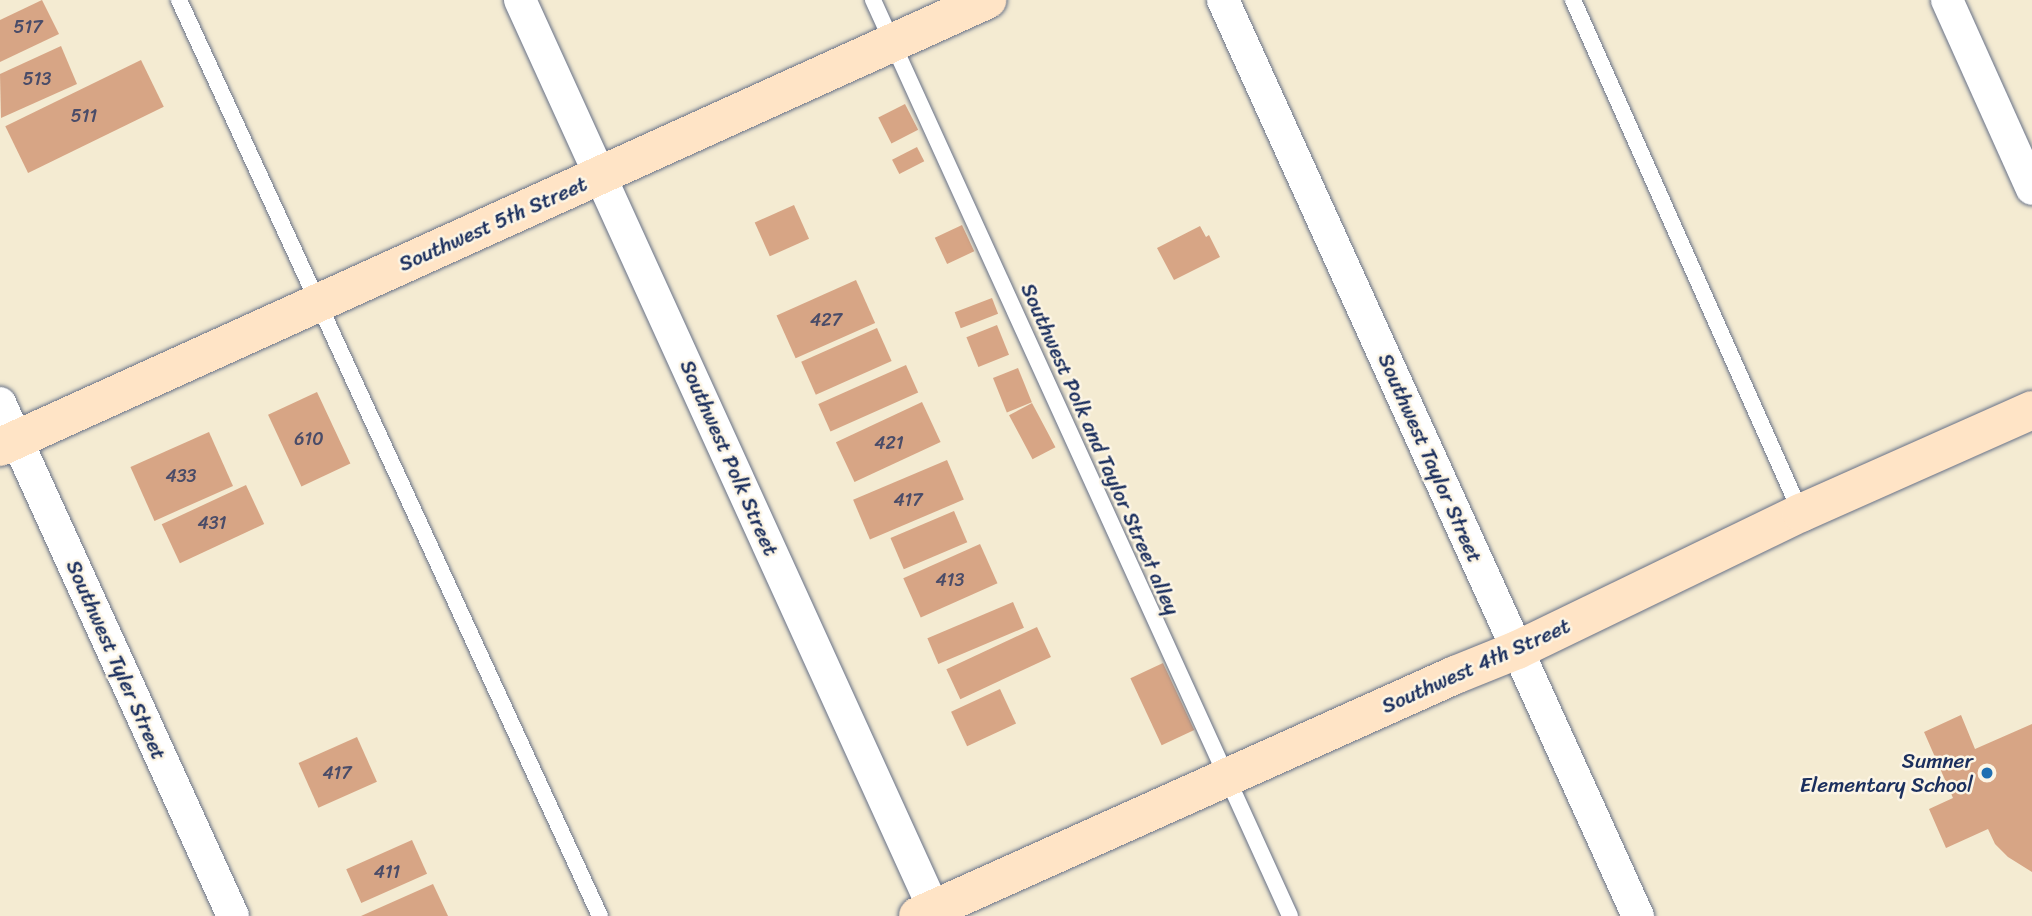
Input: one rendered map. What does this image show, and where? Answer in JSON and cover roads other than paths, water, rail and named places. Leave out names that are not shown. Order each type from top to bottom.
[{"type":"street","name":"Southwest Polk Street","points":[[520,0],[601,175],[929,914]]},
{"type":"street","name":"Southwest 5th Street","points":[[8,444],[987,0]]},
{"type":"street","name":"Southwest Taylor Street","points":[[1223,0],[1638,916]]},
{"type":"street","points":[[1947,0],[2032,188]]},
{"type":"street","name":"Southwest Tyler Street","points":[[0,403],[8,444],[233,916]]},
{"type":"street","name":"Southwest 4th Street","points":[[929,914],[1455,675],[1517,650],[1801,513],[2032,410]]},
{"type":"lane","points":[[179,0],[600,916]]},
{"type":"lane","name":"Southwest Polk and Taylor Street alley","points":[[873,0],[1290,916]]},
{"type":"lane","points":[[1573,0],[1801,513]]},
{"type":"place","name":"Sumner Elementary School","points":[[1987,773]]}]
